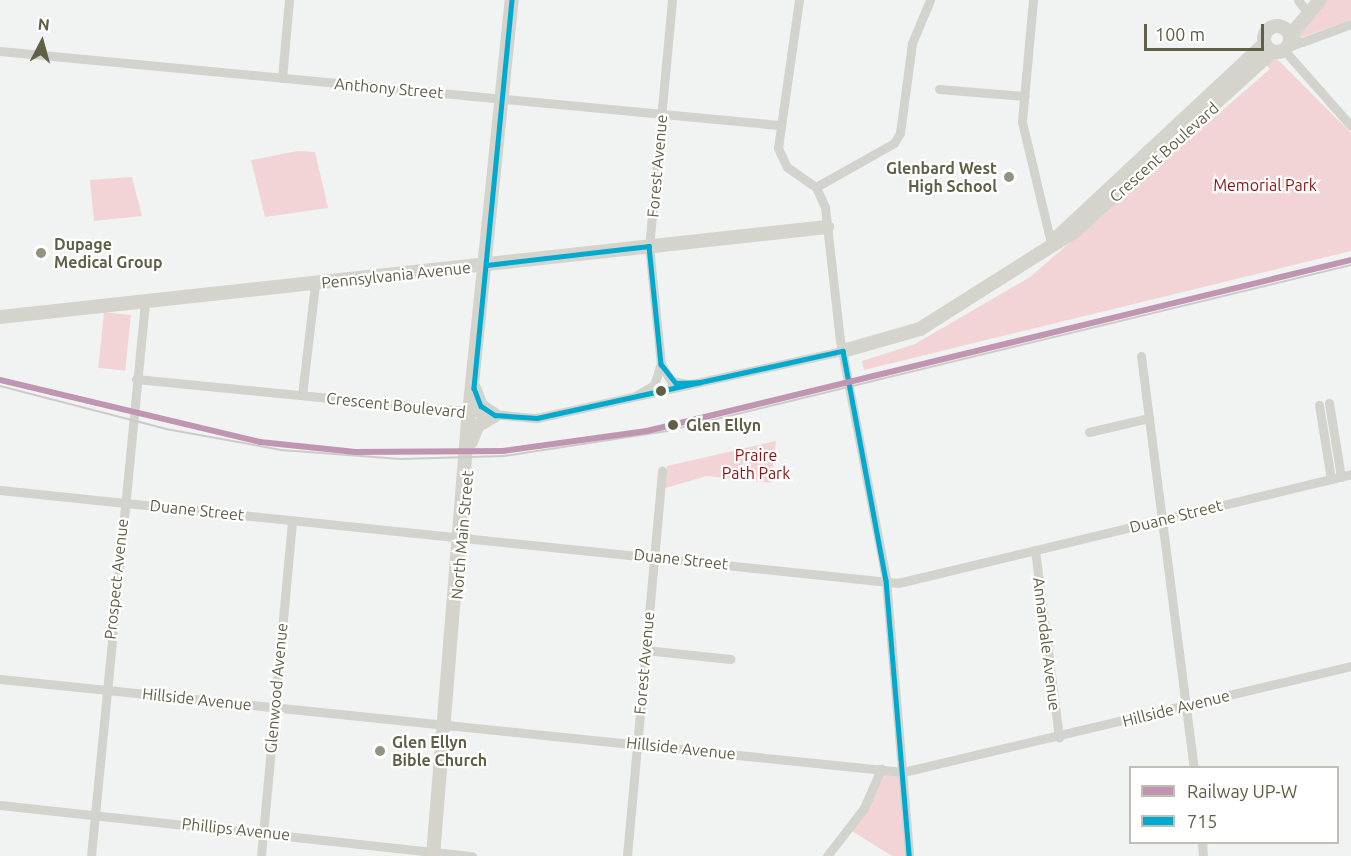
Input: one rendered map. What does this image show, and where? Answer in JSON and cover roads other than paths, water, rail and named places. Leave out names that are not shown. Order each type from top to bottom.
[{"type":"street","points":[[282,78],[289,0]]},
{"type":"street","name":"North Main Street","points":[[434,853],[443,724],[470,444],[469,413],[474,388],[487,265],[512,0]]},
{"type":"street","name":"Forest Avenue","points":[[661,364],[649,246],[672,0]]},
{"type":"street","points":[[799,0],[778,125],[781,160],[816,187],[827,227],[843,351],[886,580],[909,856]]},
{"type":"street","points":[[816,187],[894,143],[900,133],[912,44],[930,0]]},
{"type":"street","points":[[1033,0],[1023,130],[1051,243]]},
{"type":"street","points":[[1298,0],[1303,16]]},
{"type":"street","name":"Crescent Boulevard","points":[[136,379],[537,418],[843,351],[920,329],[990,288],[1051,243],[1284,42],[1303,16],[1320,0]]},
{"type":"street","points":[[1351,24],[1284,42],[1351,126]]},
{"type":"street","name":"Anthony Street","points":[[0,51],[778,125]]},
{"type":"street","points":[[939,89],[1025,96]]},
{"type":"street","name":"Pennsylvania Avenue","points":[[0,317],[827,227]]},
{"type":"street","points":[[302,395],[315,284]]},
{"type":"street","name":"Prospect Avenue","points":[[91,856],[145,302]]},
{"type":"street","points":[[1140,356],[1164,519],[1194,766]]},
{"type":"street","points":[[661,364],[671,381],[690,384]]},
{"type":"street","points":[[627,399],[654,385],[661,364]]},
{"type":"street","points":[[470,444],[477,426],[495,415],[481,406],[474,388]]},
{"type":"street","points":[[1331,479],[1324,404],[1341,477]]},
{"type":"street","points":[[1089,432],[1149,418]]},
{"type":"street","name":"Forest Avenue","points":[[627,856],[662,471]]},
{"type":"street","name":"Duane Street","points":[[0,490],[898,583],[1351,474]]},
{"type":"street","name":"Glenwood Avenue","points":[[261,856],[273,706],[292,520]]},
{"type":"street","name":"Annandale Avenue","points":[[1035,550],[1059,737]]},
{"type":"street","points":[[645,650],[731,659]]},
{"type":"street","name":"Hillside Avenue","points":[[0,679],[903,772],[1059,737],[1351,666]]},
{"type":"street","points":[[827,856],[864,808],[881,769]]},
{"type":"street","name":"Phillips Avenue","points":[[0,805],[472,856]]},
{"type":"railway","points":[[0,386],[166,429],[281,450],[401,459],[504,456],[667,431],[1351,265]]},
{"type":"rail line","name":"UP-W","points":[[0,380],[260,442],[355,452],[503,451],[647,431],[1351,260]]},
{"type":"place","name":"Glenbard West High School","points":[[1009,177]]},
{"type":"place","name":"Dupage Medical Group","points":[[41,253]]},
{"type":"place","name":"Glen Ellyn","points":[[673,425]]},
{"type":"place","name":"Glen Ellyn Bible Church","points":[[380,751]]},
{"type":"park label","name":"Memorial Park","points":[[1265,185]]},
{"type":"park label","name":"Praire Path Park","points":[[756,464]]}]
